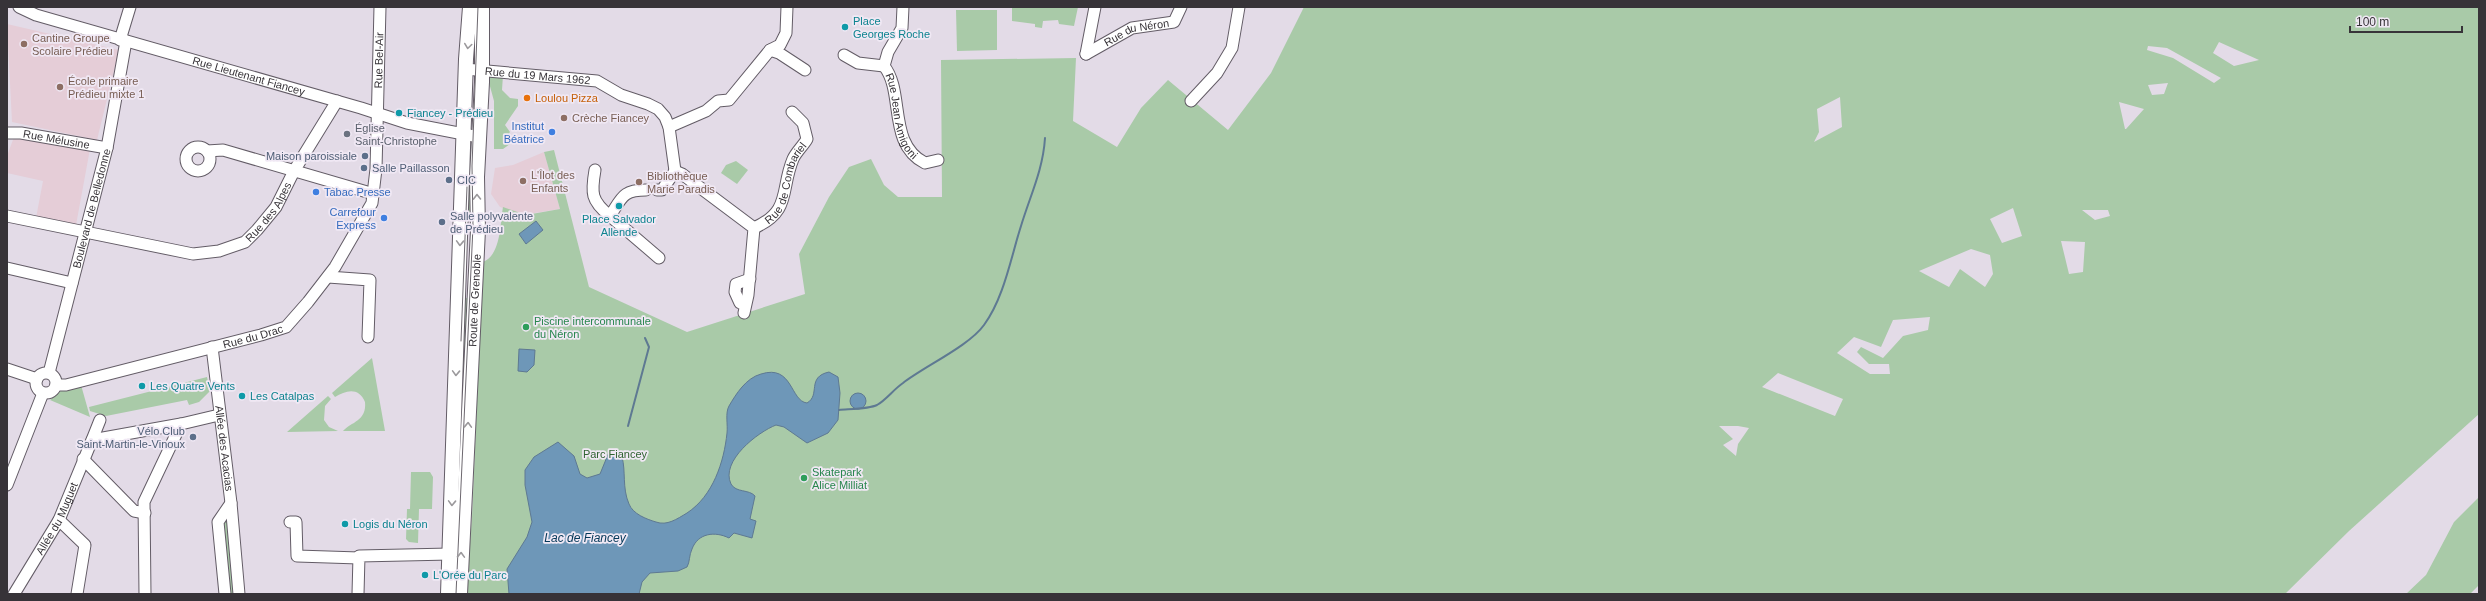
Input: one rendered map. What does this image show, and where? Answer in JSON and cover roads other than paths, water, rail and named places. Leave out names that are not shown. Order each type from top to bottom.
[{"type":"main road","name":"Route de Grenoble","points":[[448,594],[466,69],[470,7]]},
{"type":"main road","name":"Route de Grenoble","points":[[460,594],[478,230],[477,177],[482,70],[482,7]]},
{"type":"street","name":"Rue Lieutenant Fiancey","points":[[19,7],[36,15],[336,101],[464,141],[479,142]]},
{"type":"street","name":"Boulevard de Belledonne","points":[[48,373],[106,148],[123,40],[130,7]]},
{"type":"street","name":"Rue Bel-Air","points":[[378,114],[380,7]]},
{"type":"street","points":[[669,128],[706,111],[718,101],[729,100],[772,49],[780,45],[786,33],[787,7]]},
{"type":"street","name":"Rue Jean Amigoni","points":[[903,7],[902,28],[888,52],[884,66],[890,73],[899,125],[913,157],[925,163],[938,160]]},
{"type":"street","name":"Rue du Néron","points":[[1095,7],[1086,54],[1132,28],[1174,22],[1181,7]]},
{"type":"street","points":[[1191,101],[1218,73],[1232,48],[1239,7]]},
{"type":"street","points":[[772,49],[804,70]]},
{"type":"street","points":[[844,55],[858,63],[884,66]]},
{"type":"street","name":"Rue du 19 Mars 1962","points":[[466,69],[597,81],[621,95],[658,109],[665,117],[669,128],[675,171]]},
{"type":"street","name":"Rue des Alpes","points":[[7,216],[193,254],[219,251],[245,242],[276,206],[294,171],[336,101]]},
{"type":"street","name":"Rue de Combariel","points":[[754,228],[773,217],[786,197],[794,158],[808,139],[803,123],[792,112]]},
{"type":"street","name":"Rue du Drac","points":[[56,385],[66,385],[286,327],[328,277],[372,203],[374,194],[378,114]]},
{"type":"street","name":"Rue Mélusine","points":[[7,133],[20,133],[106,148]]},
{"type":"street","points":[[207,151],[223,150],[374,194]]},
{"type":"street","points":[[595,170],[592,186],[596,205],[659,258]]},
{"type":"street","points":[[610,216],[625,193],[632,190],[662,190],[675,171],[682,174],[754,228],[750,279],[744,309]]},
{"type":"street","points":[[7,268],[72,283]]},
{"type":"street","points":[[328,277],[370,280],[368,338]]},
{"type":"street","name":"Allée des Acacias","points":[[212,347],[219,415],[231,503],[239,594]]},
{"type":"street","points":[[7,369],[37,379]]},
{"type":"street","points":[[48,373],[55,380],[56,385],[48,393],[43,393],[38,389],[37,379],[40,375],[48,373]]},
{"type":"street","points":[[7,485],[43,393]]},
{"type":"street","points":[[92,440],[181,424],[219,415]]},
{"type":"street","name":"Allée du Muguet","points":[[14,594],[59,520],[100,420]]},
{"type":"street","points":[[145,594],[144,502],[181,424]]},
{"type":"street","points":[[83,459],[134,510],[145,513]]},
{"type":"street","name":"Allée des Acacias","points":[[226,594],[218,522],[231,503]]},
{"type":"street","points":[[59,520],[85,545],[77,594]]},
{"type":"street","points":[[290,522],[296,522],[297,556],[359,558],[360,556],[450,554]]},
{"type":"street","points":[[358,594],[359,558]]},
{"type":"water","points":[[536,221],[543,230],[526,244],[519,234]]},
{"type":"water","points":[[519,349],[535,350],[534,365],[527,372],[518,371]]},
{"type":"water","name":"Lac de Fiancey","points":[[771,372],[779,374],[790,384],[801,401],[807,403],[811,400],[818,378],[822,374],[829,372],[838,377],[840,393],[838,420],[828,433],[807,443],[784,427],[776,425],[760,434],[743,448],[731,466],[729,475],[733,487],[749,492],[755,496],[750,519],[756,521],[752,538],[734,533],[729,538],[713,534],[703,537],[698,540],[691,551],[687,567],[678,571],[650,573],[642,582],[639,594],[509,594],[507,569],[527,537],[532,522],[525,485],[525,470],[534,457],[558,442],[574,456],[580,474],[587,478],[600,474],[609,452],[622,457],[627,498],[631,508],[640,516],[660,523],[676,520],[696,506],[704,497],[716,478],[723,455],[727,433],[728,409],[735,396],[746,383],[761,374]]},
{"type":"water","points":[[858,393],[865,398],[866,401],[861,408],[858,409],[851,404],[850,401],[855,394]]},
{"type":"waterway","points":[[839,410],[864,408],[877,405],[912,376],[968,341],[984,325],[1002,290],[1039,172],[1045,138]]},
{"type":"waterway","points":[[628,426],[649,347],[645,338]]},
{"type":"tram line","points":[[456,594],[473,226],[472,166],[478,7]]},
{"type":"tram line","points":[[461,341],[467,187]]},
{"type":"place","name":"Place Georges Roche","points":[[845,27]]},
{"type":"place","name":"Cantine Groupe Scolaire Prédieu","points":[[24,44]]},
{"type":"place","name":"École primaire Prédieu mixte 1","points":[[60,87]]},
{"type":"place","name":"Loulou Pizza","points":[[527,98]]},
{"type":"place","name":"Fiancey - Prédieu","points":[[399,113]]},
{"type":"place","name":"Crèche Fiancey","points":[[564,118]]},
{"type":"place","name":"Institut Béatrice","points":[[552,132]]},
{"type":"place","name":"Église Saint-Christophe","points":[[347,134]]},
{"type":"place","name":"Maison paroissiale","points":[[365,156]]},
{"type":"place","name":"Salle Paillasson","points":[[364,168]]},
{"type":"place","name":"CIC","points":[[449,180]]},
{"type":"place","name":"L'Îlot des Enfants","points":[[523,181]]},
{"type":"place","name":"Bibliothèque Marie Paradis","points":[[639,182]]},
{"type":"place","name":"Tabac Presse","points":[[316,192]]},
{"type":"place","name":"Place Salvador Allende","points":[[619,206]]},
{"type":"place","name":"Carrefour Express","points":[[384,218]]},
{"type":"place","name":"Salle polyvalente de Prédieu","points":[[442,222]]},
{"type":"place","name":"Piscine intercommunale du Néron","points":[[526,327]]},
{"type":"place","name":"Les Quatre Vents","points":[[142,386]]},
{"type":"place","name":"Les Catalpas","points":[[242,396]]},
{"type":"place","name":"Vélo Club Saint-Martin-le-Vinoux","points":[[193,437]]},
{"type":"place","name":"Skatepark Alice Milliat","points":[[804,478]]},
{"type":"place","name":"Logis du Néron","points":[[345,524]]},
{"type":"place","name":"L'Orée du Parc","points":[[425,575]]},
{"type":"park label","name":"Parc Fiancey","points":[[615,454]]}]
